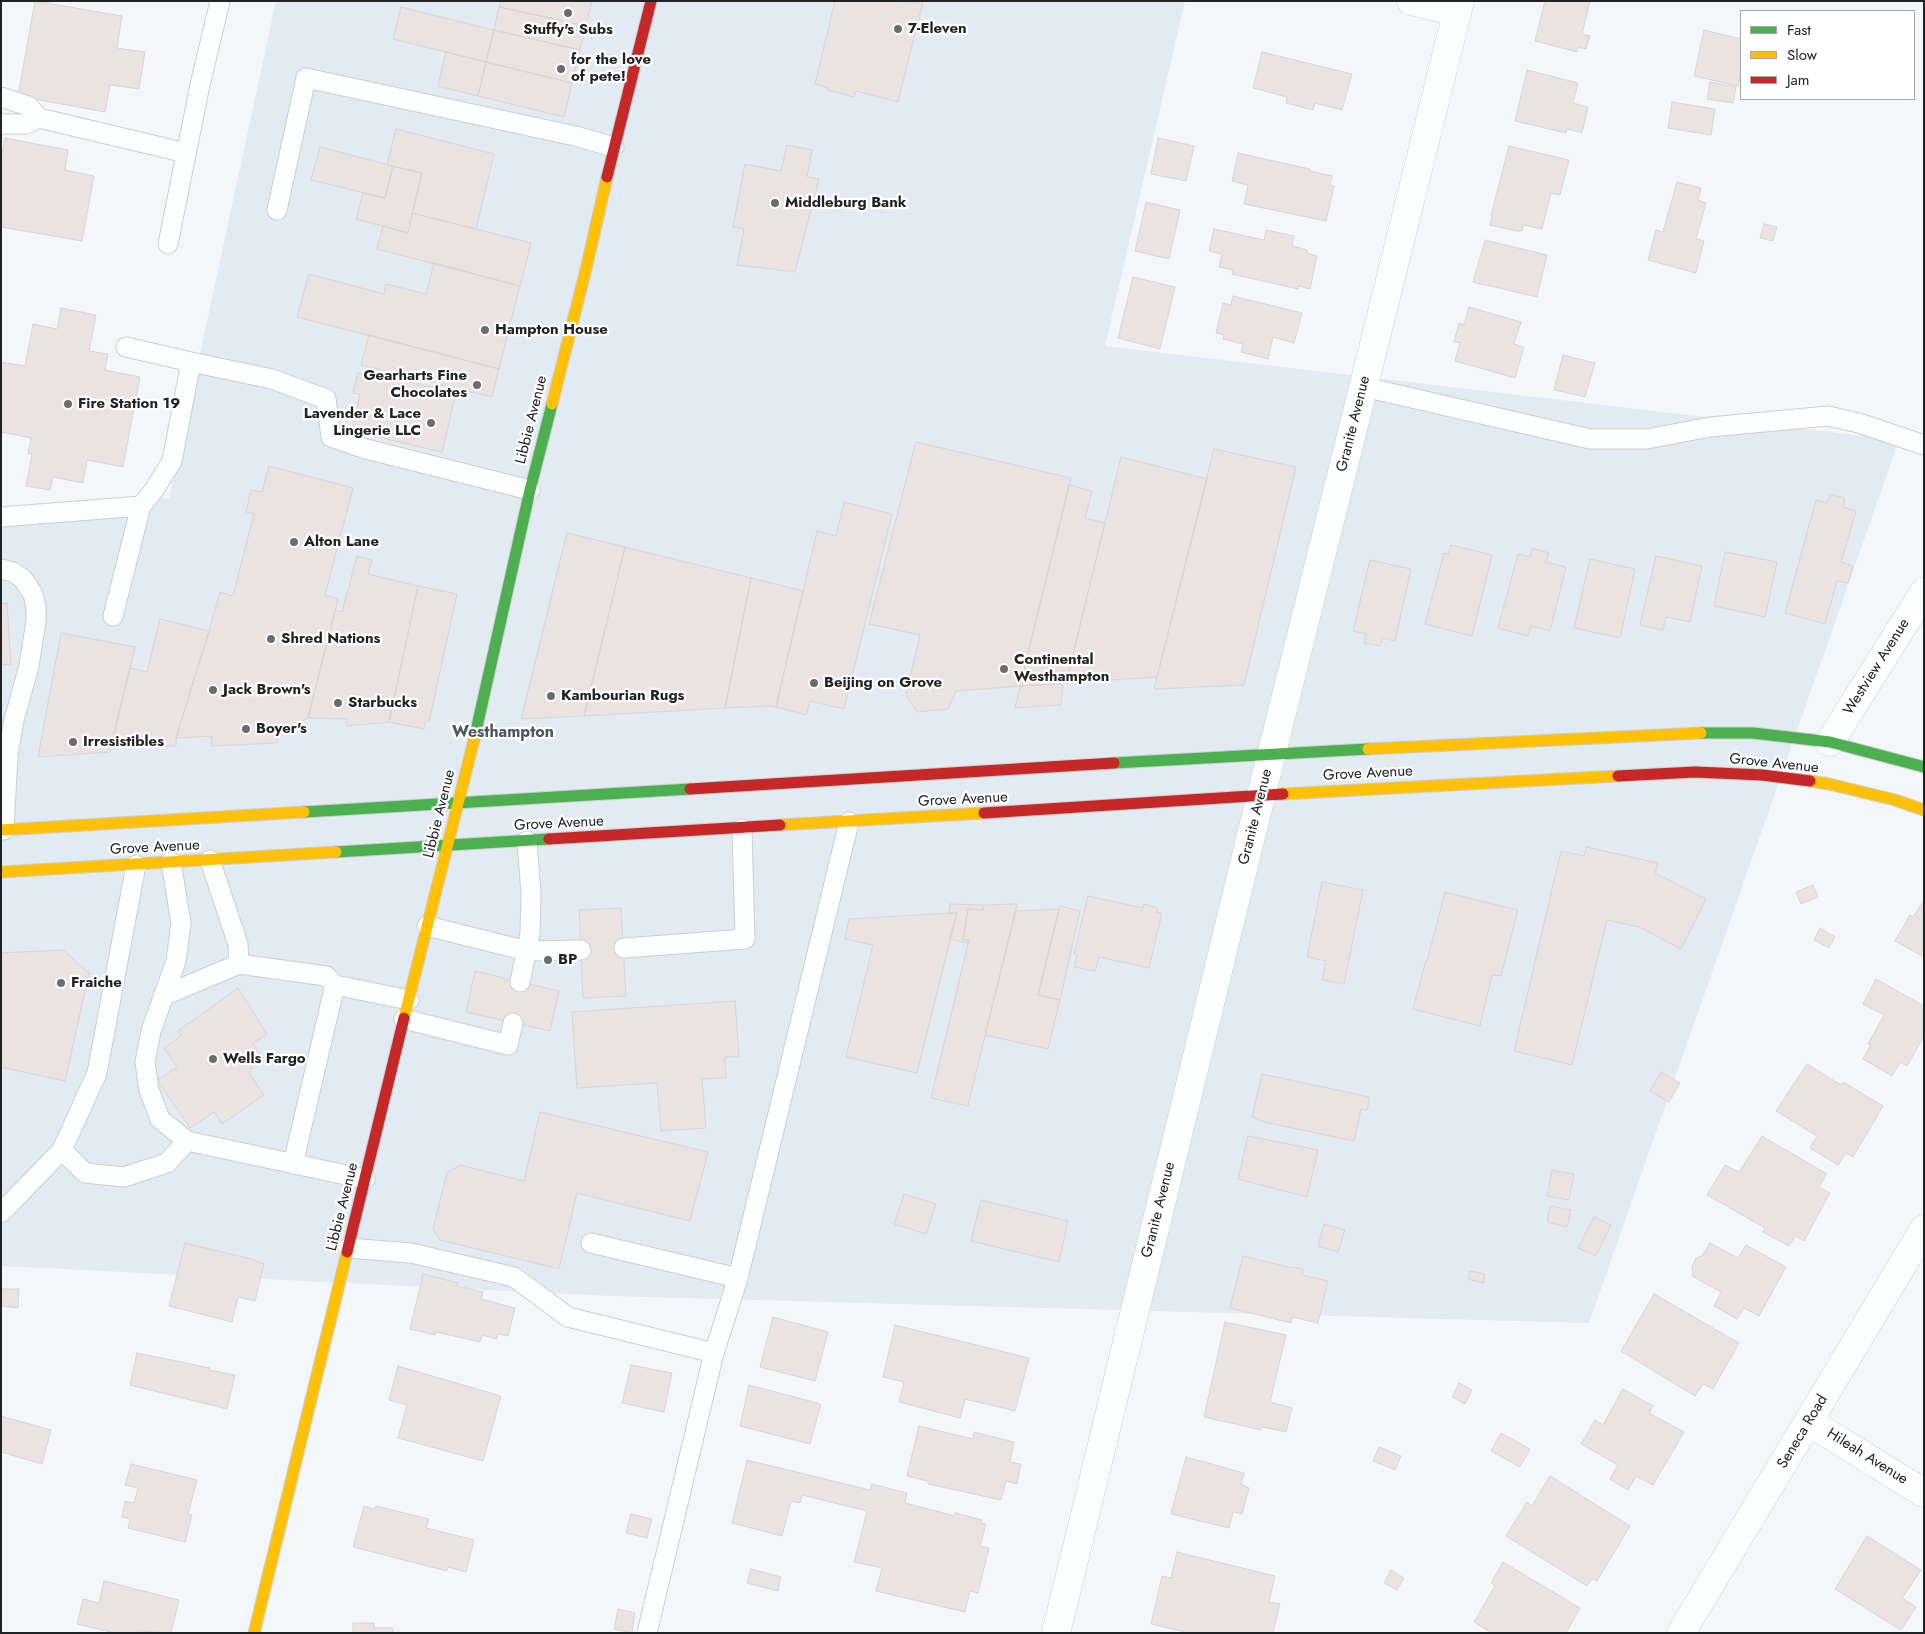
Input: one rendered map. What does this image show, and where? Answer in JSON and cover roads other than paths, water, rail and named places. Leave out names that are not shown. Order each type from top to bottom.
[{"type":"street","name":"Libbie Avenue","points":[[254,1633],[404,1019],[475,738],[530,490],[651,1]]},
{"type":"street","points":[[1411,1],[1459,7]]},
{"type":"street","name":"Granite Avenue","points":[[1056,1633],[1272,755],[1459,7]]},
{"type":"street","name":"Westview Avenue","points":[[1830,742],[1924,592]]},
{"type":"street","name":"Grove Avenue","points":[[2,830],[1272,755],[1684,733],[1753,733],[1830,742],[1924,768]]},
{"type":"street","name":"Grove Avenue","points":[[1,872],[1262,796],[1695,772],[1762,775],[1830,784],[1895,800],[1924,810]]},
{"type":"street","name":"Seneca Road","points":[[1681,1633],[1924,1229]]},
{"type":"street","name":"Hileah Avenue","points":[[1809,1422],[1924,1493]]},
{"type":"lane","points":[[168,244],[200,84],[220,1]]},
{"type":"lane","points":[[277,210],[306,78],[575,136],[614,147]]},
{"type":"lane","points":[[1,97],[28,106],[39,118],[186,153]]},
{"type":"lane","points":[[1,124],[26,124],[39,118]]},
{"type":"lane","points":[[126,348],[272,379],[326,399],[331,437],[375,452],[530,490]]},
{"type":"lane","points":[[113,616],[140,506],[154,490],[172,461],[191,362]]},
{"type":"lane","points":[[1364,387],[1590,438],[1647,438],[1710,426],[1828,416],[1859,423],[1924,445]]},
{"type":"lane","points":[[1,517],[140,506]]},
{"type":"lane","points":[[1,568],[13,572],[23,580],[33,594],[36,608],[29,666],[10,701],[14,720],[8,755],[2,830]]},
{"type":"lane","points":[[647,1633],[714,1352],[738,1278],[849,822]]},
{"type":"lane","points":[[624,948],[745,938],[742,828]]},
{"type":"lane","points":[[520,982],[530,934],[531,894],[527,841]]},
{"type":"lane","points":[[210,860],[238,944],[239,964]]},
{"type":"lane","points":[[171,862],[181,923],[176,961],[151,1031],[145,1062],[149,1090],[160,1119],[187,1141],[365,1179]]},
{"type":"lane","points":[[1,1213],[62,1150],[97,1072],[136,864]]},
{"type":"lane","points":[[427,926],[527,950],[581,950]]},
{"type":"lane","points":[[163,996],[239,964],[326,976],[335,985],[409,1000]]},
{"type":"lane","points":[[293,1164],[335,985]]},
{"type":"lane","points":[[404,1019],[508,1045],[513,1023]]},
{"type":"lane","points":[[62,1150],[85,1173],[124,1178],[167,1163],[187,1141]]},
{"type":"lane","points":[[591,1242],[738,1278]]},
{"type":"lane","points":[[348,1248],[411,1253],[514,1277],[568,1317],[714,1352]]},
{"type":"place","name":"Stuffy's Subs","points":[[568,13]]},
{"type":"place","name":"7-Eleven","points":[[898,29]]},
{"type":"place","name":"for the love of pete!","points":[[561,69]]},
{"type":"place","name":"Middleburg Bank","points":[[775,203]]},
{"type":"place","name":"Hampton House","points":[[485,330]]},
{"type":"place","name":"Gearharts Fine Chocolates","points":[[477,385]]},
{"type":"place","name":"Fire Station 19","points":[[68,404]]},
{"type":"place","name":"Lavender & Lace Lingerie LLC","points":[[431,423]]},
{"type":"place","name":"Alton Lane","points":[[294,542]]},
{"type":"place","name":"Shred Nations","points":[[271,639]]},
{"type":"place","name":"Continental Westhampton","points":[[1004,669]]},
{"type":"place","name":"Beijing on Grove","points":[[814,683]]},
{"type":"place","name":"Jack Brown's","points":[[213,690]]},
{"type":"place","name":"Kambourian Rugs","points":[[551,696]]},
{"type":"place","name":"Starbucks","points":[[338,703]]},
{"type":"place","name":"Boyer's","points":[[246,729]]},
{"type":"place","name":"Irresistibles","points":[[73,742]]},
{"type":"place","name":"BP","points":[[548,960]]},
{"type":"place","name":"Fraiche","points":[[61,983]]},
{"type":"place","name":"Wells Fargo","points":[[213,1059]]},
{"type":"district","name":"Westhampton","points":[[503,733]]}]
